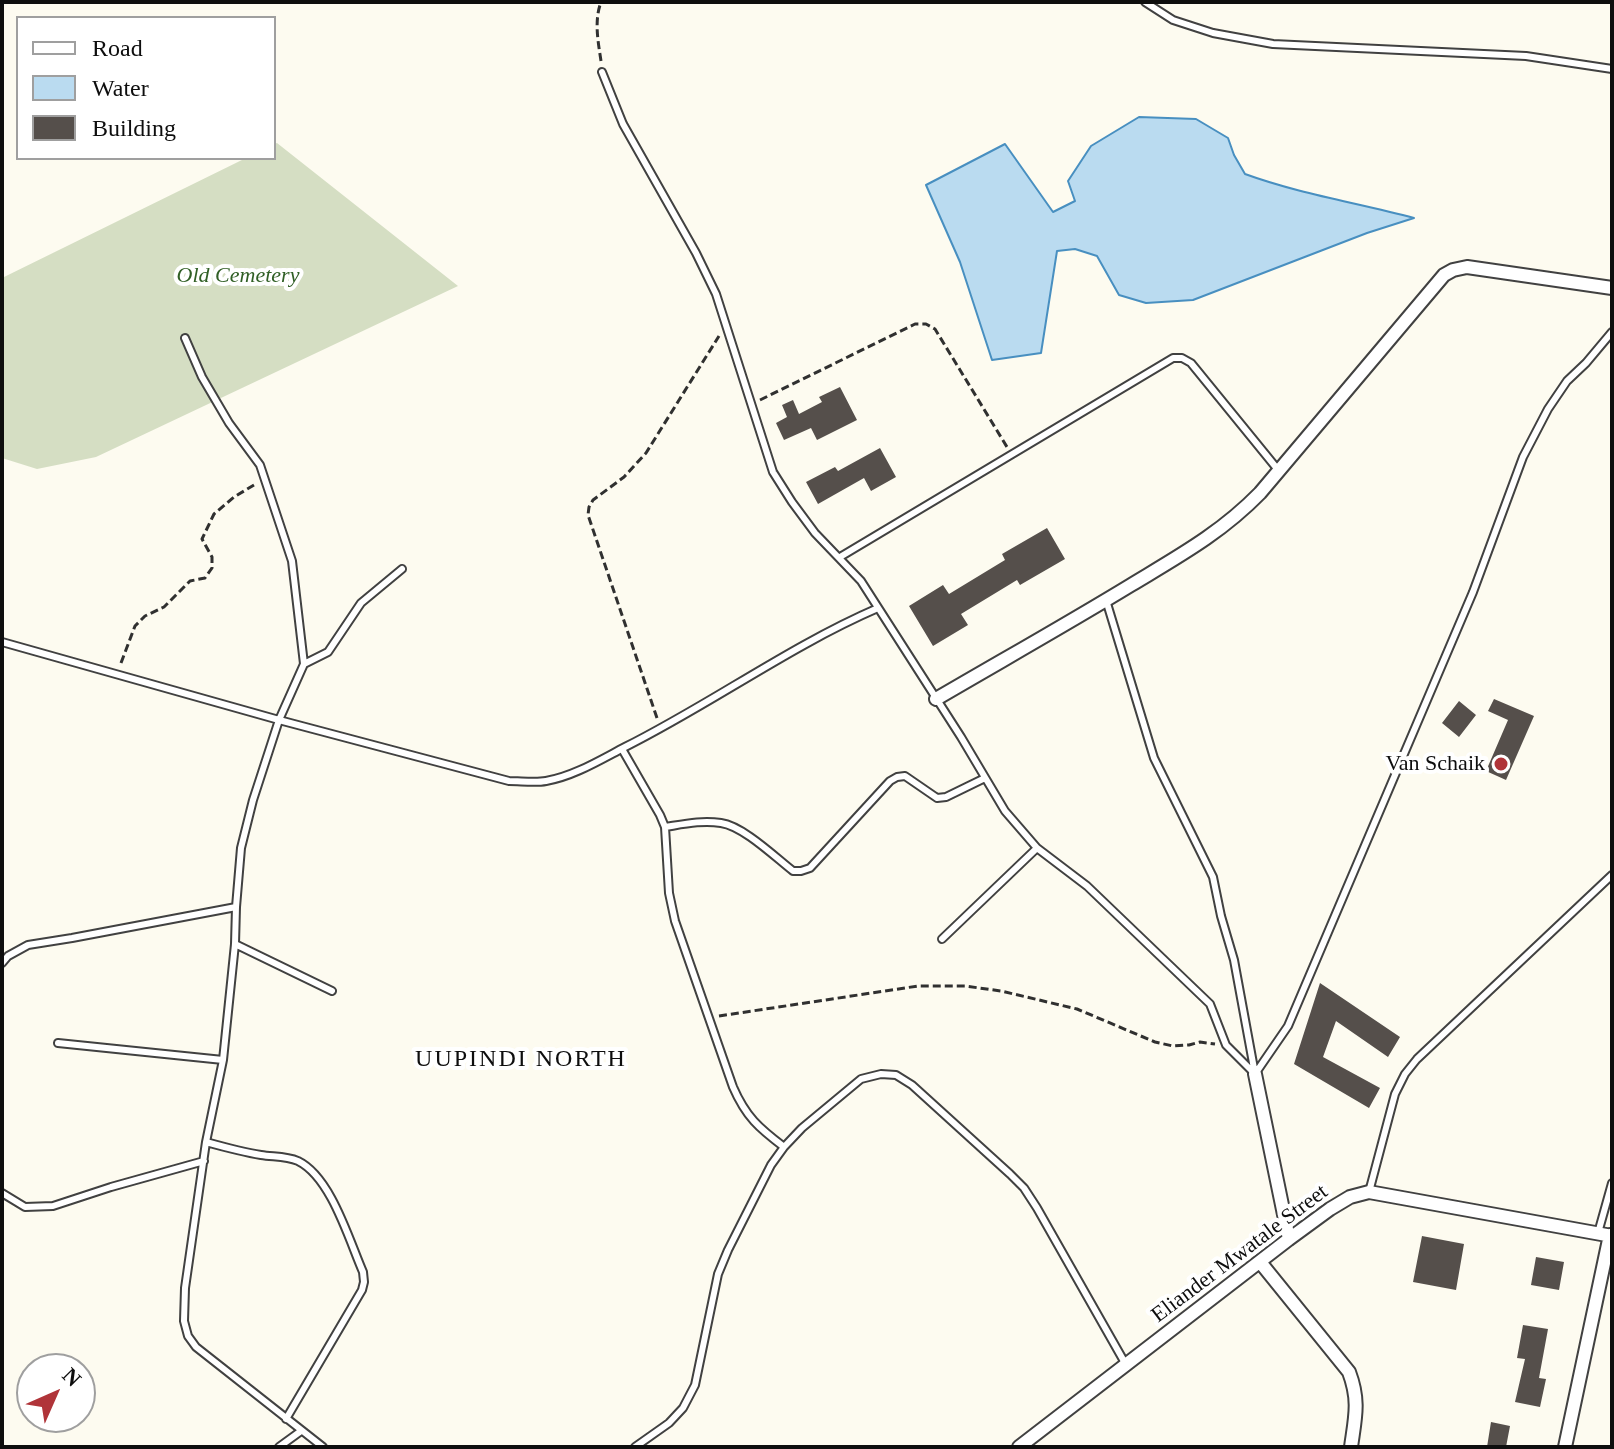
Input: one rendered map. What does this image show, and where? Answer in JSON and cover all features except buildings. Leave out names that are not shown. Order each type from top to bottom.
[{"type":"street","points":[[936,699],[1106,600],[1238,516],[1444,275],[1467,267],[1612,288]]},
{"type":"street","points":[[1255,1074],[1289,1239]]},
{"type":"street","points":[[1369,1192],[1607,1235],[1569,1446]]},
{"type":"street","name":"Eliander Mwatale Street","points":[[1019,1447],[1330,1209],[1350,1197],[1369,1192]]},
{"type":"street","points":[[1260,1262],[1349,1372],[1356,1390],[1351,1447]]},
{"type":"lane","points":[[1145,2],[1173,20],[1213,33],[1273,44],[1526,56],[1612,69]]},
{"type":"lane","points":[[602,72],[623,124],[716,294],[773,472],[792,502],[815,533],[861,581],[1005,811],[1037,848],[1087,886],[1210,1004],[1226,1045],[1255,1074]]},
{"type":"lane","points":[[1255,1074],[1288,1026],[1473,592],[1523,457],[1548,409],[1567,381],[1612,332]]},
{"type":"lane","points":[[185,338],[202,377],[229,423],[260,465],[292,561],[304,664],[279,720],[241,848],[223,1060],[206,1142],[185,1288],[184,1321],[188,1336],[196,1347],[323,1447]]},
{"type":"lane","points":[[840,557],[1173,358],[1182,358],[1191,363],[1279,471]]},
{"type":"lane","points":[[304,664],[328,652],[361,603],[402,569]]},
{"type":"lane","points":[[1106,600],[1154,758],[1213,877],[1234,960],[1255,1074]]},
{"type":"lane","points":[[2,642],[509,781],[546,781],[578,771],[661,730],[815,638],[878,608]]},
{"type":"lane","points":[[622,749],[665,827],[669,893],[675,921],[742,1107],[761,1130],[784,1147]]},
{"type":"lane","points":[[665,827],[692,822],[723,823],[744,832],[793,871],[801,871],[810,868],[897,777],[905,776],[937,798],[946,797],[985,778]]},
{"type":"lane","points":[[942,939],[1037,848]]},
{"type":"lane","points":[[1369,1192],[1395,1094],[1405,1074],[1417,1059],[1612,875]]},
{"type":"lane","points":[[2,963],[28,945],[236,907]]},
{"type":"lane","points":[[235,944],[332,991]]},
{"type":"lane","points":[[58,1043],[223,1060]]},
{"type":"lane","points":[[635,1447],[669,1423],[683,1408],[695,1385],[718,1274],[771,1165],[802,1128],[861,1079],[881,1074],[896,1075],[912,1085],[1024,1188],[1126,1365]]},
{"type":"lane","points":[[206,1142],[247,1153],[286,1157],[314,1173],[339,1215],[363,1272],[362,1290],[286,1419]]},
{"type":"lane","points":[[2,1193],[25,1207],[53,1206],[204,1161]]},
{"type":"lane","points":[[1607,1235],[1612,1183]]},
{"type":"lane","points":[[279,1447],[301,1431]]},
{"type":"path","points":[[601,2],[597,37],[602,72]]},
{"type":"path","points":[[751,405],[915,324],[926,324],[935,329],[1012,453]]},
{"type":"path","points":[[661,730],[588,515],[589,507],[646,453],[726,325]]},
{"type":"path","points":[[116,674],[135,626],[145,616],[164,607],[190,581],[205,578],[212,568],[212,557],[202,539],[214,514],[234,497],[264,479]]},
{"type":"path","points":[[708,1017],[918,986],[965,986],[1077,1009],[1155,1042],[1173,1046],[1200,1042],[1226,1045]]},
{"type":"green space","name":"Old Cemetery","points":[[276,143],[458,286],[96,457],[37,469],[2,458],[2,278],[242,160],[276,160]]},
{"type":"water","points":[[1139,117],[1196,119],[1228,138],[1245,174],[1308,193],[1414,218],[1193,300],[1146,303],[1119,295],[1097,256],[1075,249],[1057,251],[1041,353],[992,360],[960,262],[926,185],[1005,144],[1053,212],[1075,201],[1068,181],[1091,146]]},
{"type":"place","name":"Van Schaik","points":[[1501,764]]},
{"type":"district","name":"UUPINDI NORTH","points":[[521,1060]]}]
